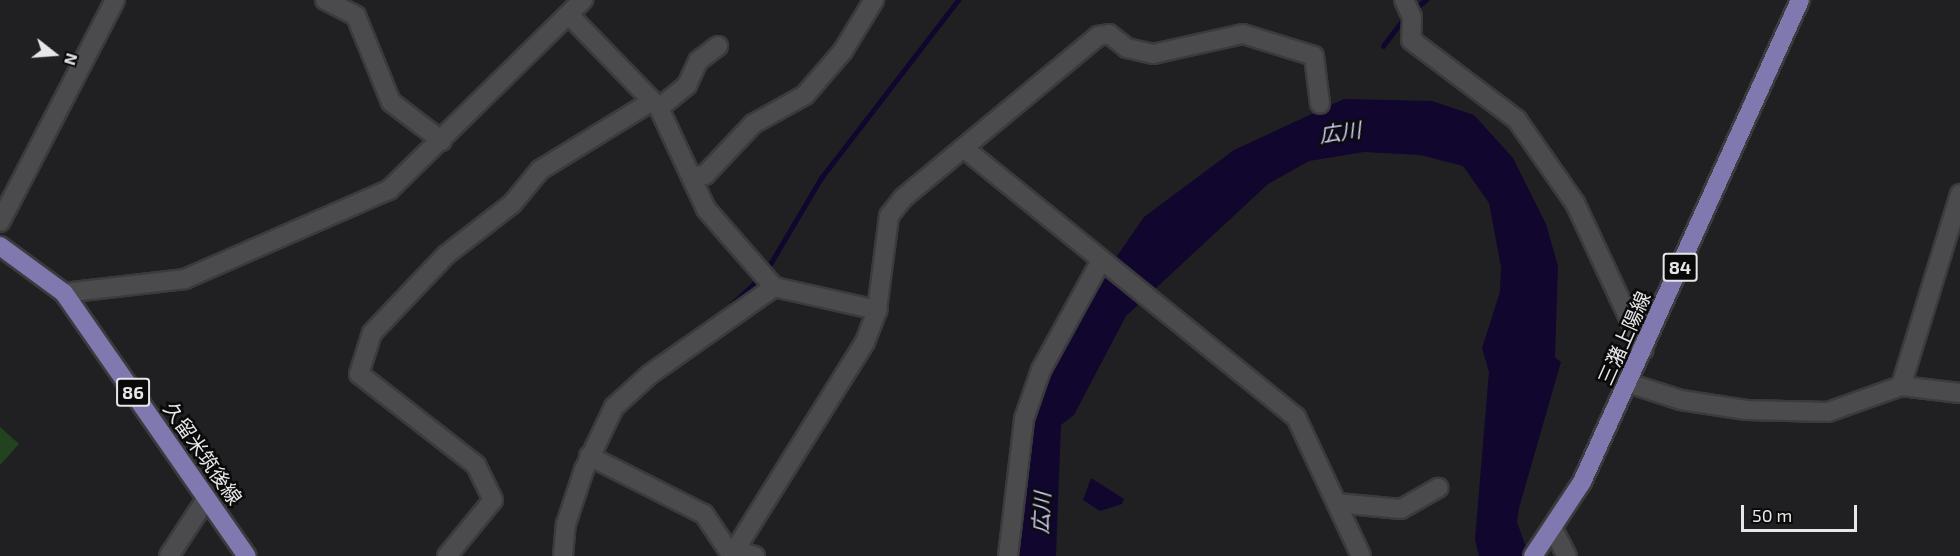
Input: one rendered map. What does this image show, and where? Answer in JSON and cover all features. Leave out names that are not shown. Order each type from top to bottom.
[{"type":"main road","name":"三潴上陽線","points":[[1544,544],[1644,350],[1800,0]]},
{"type":"main road","name":"久留米筑後線","points":[[0,246],[64,294],[247,556]]},
{"type":"street","points":[[0,222],[115,0]]},
{"type":"street","points":[[325,0],[356,16],[391,102],[442,141]]},
{"type":"street","points":[[64,294],[185,279],[389,190],[442,141],[583,0]]},
{"type":"street","points":[[692,176],[705,175],[753,124],[805,95],[843,51],[874,0]]},
{"type":"street","points":[[1404,0],[1412,17],[1411,40],[1517,120],[1575,203],[1644,350]]},
{"type":"street","points":[[568,15],[655,105],[692,176],[706,209],[774,287],[877,310]]},
{"type":"street","points":[[733,554],[865,342],[877,310],[889,216],[903,198],[966,150],[1098,36],[1109,34],[1128,48],[1153,54],[1243,34],[1284,46],[1314,56],[1320,104]]},
{"type":"street","points":[[447,556],[493,500],[476,465],[359,374],[372,333],[446,255],[512,204],[540,170],[687,85],[698,61],[718,46]]},
{"type":"street","points":[[966,150],[1104,264],[1296,417],[1361,556]]},
{"type":"street","points":[[1901,386],[1960,194]]},
{"type":"street","points":[[1008,556],[1024,419],[1046,359],[1104,264]]},
{"type":"street","points":[[563,556],[566,524],[589,456],[614,407],[649,375],[774,287]]},
{"type":"street","points":[[1628,383],[1681,400],[1746,410],[1828,412],[1901,386],[1960,393]]},
{"type":"street","points":[[589,456],[704,514],[733,554],[754,556]]},
{"type":"street","points":[[1336,503],[1401,508],[1438,488]]},
{"type":"street","points":[[168,556],[207,498]]},
{"type":"street","points":[[1544,544],[1567,556]]},
{"type":"water","name":"広川","points":[[1344,99],[1432,101],[1474,115],[1513,158],[1546,224],[1558,266],[1555,357],[1561,362],[1519,508],[1517,522],[1529,556],[1479,556],[1475,540],[1489,372],[1482,348],[1500,292],[1501,267],[1489,203],[1463,166],[1420,155],[1364,152],[1309,161],[1268,184],[1126,316],[1074,415],[1061,425],[1056,556],[1017,556],[1038,402],[1083,305],[1144,217],[1234,150]]},
{"type":"water","points":[[1091,478],[1124,499],[1122,504],[1100,511],[1083,500]]},
{"type":"building","points":[[0,427],[19,444],[0,465]]},
{"type":"waterway","points":[[766,271],[821,178],[958,0]]},
{"type":"waterway","points":[[1413,10],[1426,0]]},
{"type":"waterway","points":[[1383,46],[1406,15]]},
{"type":"waterway","points":[[718,317],[760,278]]},
{"type":"waterway","points":[[614,396],[636,376]]},
{"type":"waterway","points":[[575,470],[606,405]]}]
